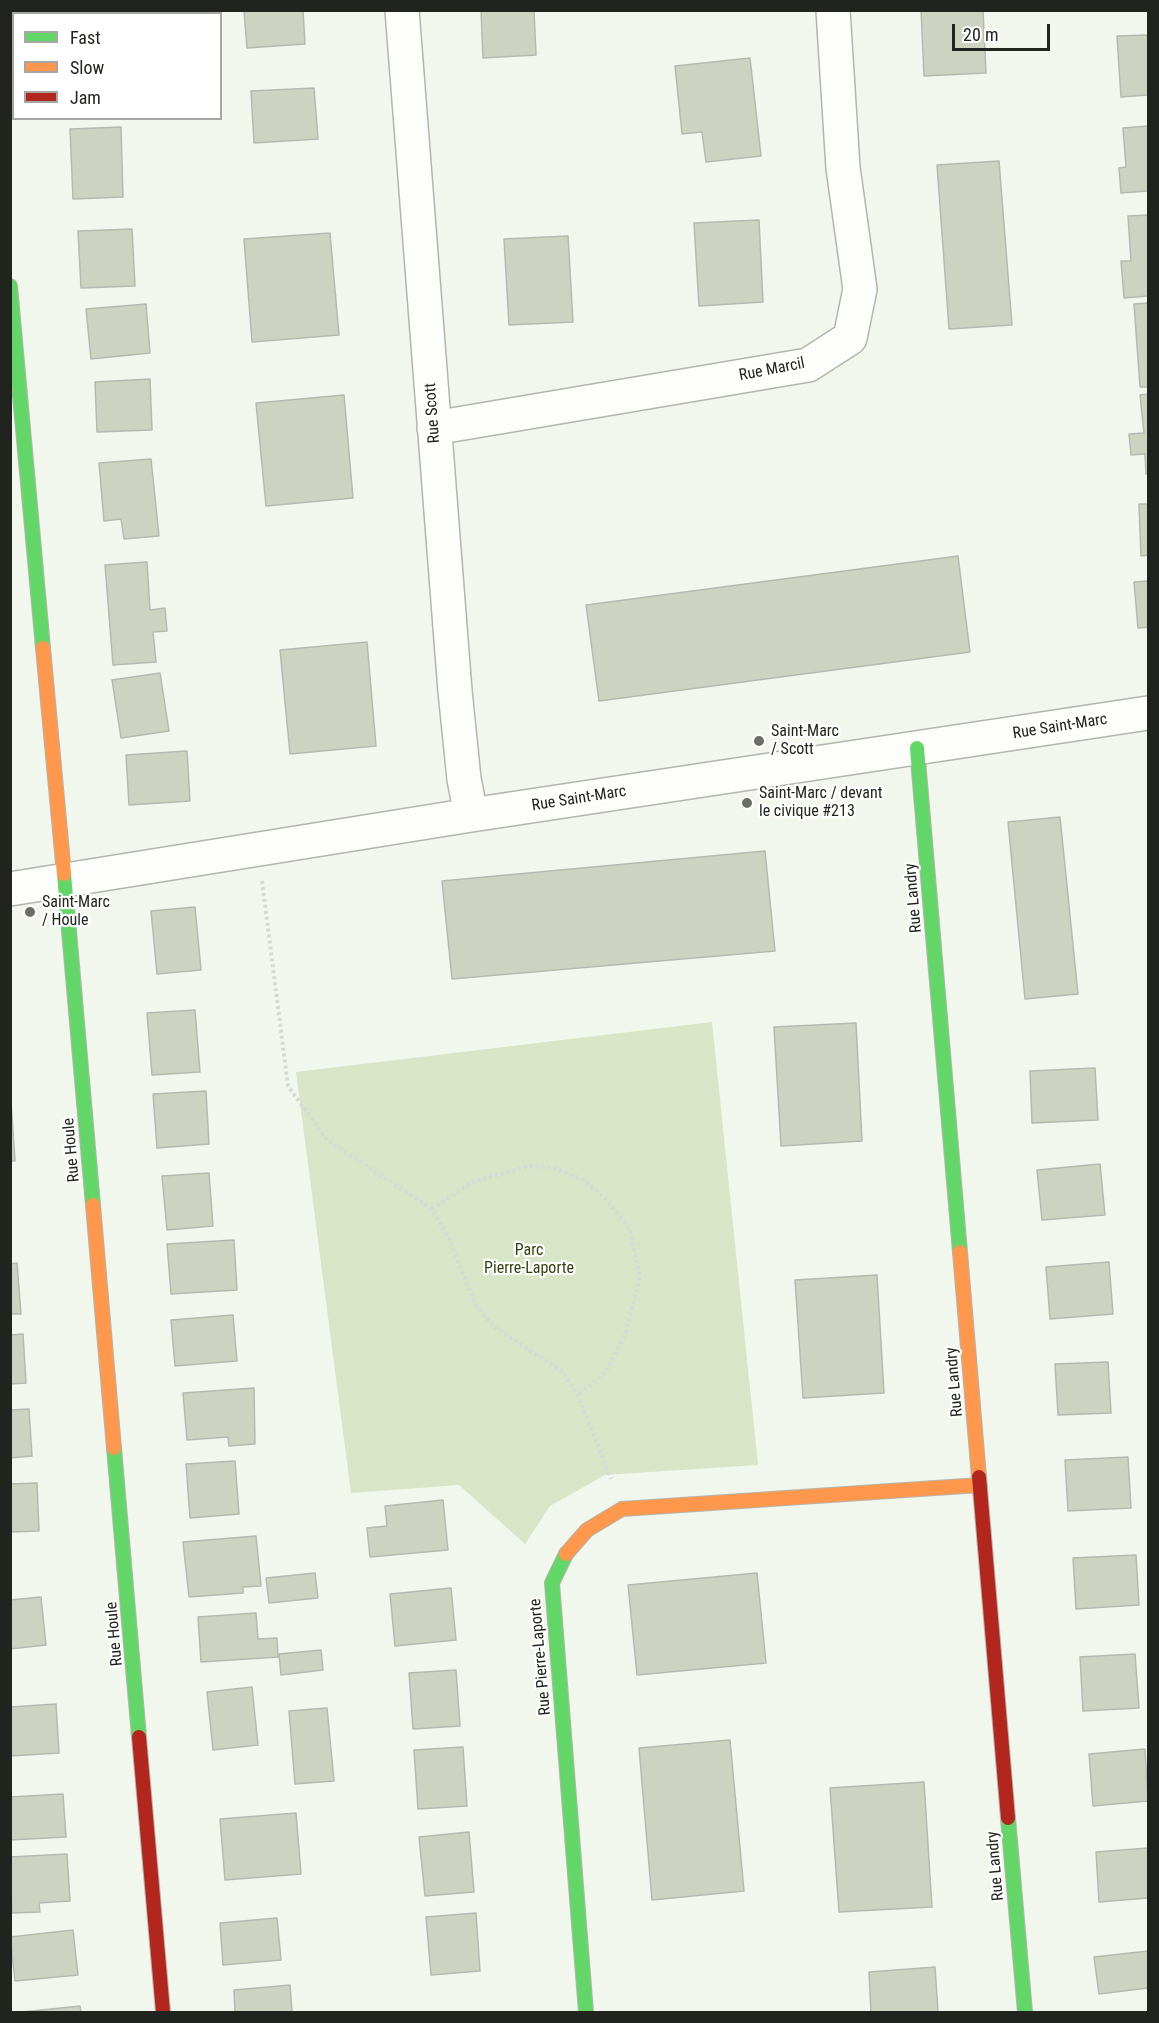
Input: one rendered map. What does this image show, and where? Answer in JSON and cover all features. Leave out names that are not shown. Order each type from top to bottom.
[{"type":"street","name":"Rue Scott","points":[[402,10],[460,738],[471,815]]},
{"type":"street","name":"Rue Marcil","points":[[434,428],[808,365],[850,338],[860,289],[843,168],[832,10]]},
{"type":"street","name":"Rue Houle","points":[[10,286],[163,2013]]},
{"type":"street","name":"Rue Saint-Marc","points":[[10,889],[471,815],[1149,713]]},
{"type":"street","name":"Rue Landry","points":[[916,748],[1025,2013]]},
{"type":"street","name":"Rue Pierre-Laporte","points":[[586,2013],[552,1583],[560,1561],[573,1541],[598,1520],[622,1509],[980,1485]]},
{"type":"path","points":[[262,880],[288,1086],[327,1140],[432,1209],[449,1239],[475,1304],[494,1327],[562,1371],[578,1395],[622,1509]]},
{"type":"path","points":[[432,1209],[472,1182],[529,1166],[554,1168],[584,1180],[608,1201],[630,1230],[640,1277],[626,1332],[605,1372],[578,1395]]},
{"type":"green space","name":"Parc Pierre-Laporte","points":[[712,1022],[758,1465],[605,1475],[550,1506],[525,1544],[459,1485],[351,1493],[296,1072]]},
{"type":"building","points":[[61,10],[109,10],[109,12],[61,12]]},
{"type":"building","points":[[244,10],[303,10],[305,44],[247,48]]},
{"type":"building","points":[[481,10],[534,10],[536,55],[483,58]]},
{"type":"building","points":[[921,10],[983,10],[986,73],[924,76]]},
{"type":"building","points":[[1148,35],[1148,95],[1121,97],[1117,36]]},
{"type":"building","points":[[750,58],[761,156],[706,162],[702,132],[682,134],[675,66]]},
{"type":"building","points":[[314,88],[318,139],[254,143],[251,91]]},
{"type":"building","points":[[1148,126],[1148,191],[1121,193],[1119,168],[1126,167],[1123,128]]},
{"type":"building","points":[[121,127],[123,197],[73,199],[70,129]]},
{"type":"building","points":[[999,161],[1012,325],[949,329],[937,165]]},
{"type":"building","points":[[1148,215],[1148,296],[1124,298],[1121,261],[1131,261],[1128,216]]},
{"type":"building","points":[[759,220],[763,302],[699,306],[694,223]]},
{"type":"building","points":[[132,229],[135,286],[81,288],[78,231]]},
{"type":"building","points":[[330,233],[339,335],[252,342],[244,239]]},
{"type":"building","points":[[568,236],[573,322],[509,325],[504,239]]},
{"type":"building","points":[[1148,303],[1148,387],[1140,387],[1134,304]]},
{"type":"building","points":[[146,304],[150,353],[91,359],[86,309]]},
{"type":"building","points":[[150,379],[152,430],[97,432],[95,382]]},
{"type":"building","points":[[1148,394],[1148,473],[1146,474],[1145,454],[1131,455],[1129,434],[1144,433],[1140,395]]},
{"type":"building","points":[[344,395],[353,498],[266,506],[256,403]]},
{"type":"building","points":[[151,459],[159,536],[124,539],[121,519],[104,521],[99,463]]},
{"type":"building","points":[[1139,504],[1148,504],[1148,555],[1141,556]]},
{"type":"building","points":[[958,556],[970,652],[599,701],[586,605]]},
{"type":"building","points":[[147,562],[150,610],[165,608],[167,631],[153,632],[156,662],[113,665],[105,565]]},
{"type":"building","points":[[1148,581],[1148,627],[1138,628],[1134,582]]},
{"type":"building","points":[[367,642],[376,746],[290,754],[280,650]]},
{"type":"building","points":[[160,673],[169,731],[121,738],[112,680]]},
{"type":"building","points":[[187,751],[190,801],[129,805],[126,755]]},
{"type":"building","points":[[1060,817],[1078,994],[1025,999],[1008,822]]},
{"type":"building","points":[[765,851],[775,951],[452,979],[442,881]]},
{"type":"building","points":[[195,907],[201,970],[157,974],[151,911]]},
{"type":"building","points":[[195,1010],[200,1072],[152,1075],[147,1013]]},
{"type":"building","points":[[856,1023],[862,1141],[781,1146],[774,1027]]},
{"type":"building","points":[[1095,1068],[1098,1120],[1032,1123],[1030,1071]]},
{"type":"building","points":[[10,1086],[15,1161],[10,1161]]},
{"type":"building","points":[[206,1091],[209,1144],[157,1148],[153,1094]]},
{"type":"building","points":[[1100,1164],[1105,1215],[1042,1220],[1037,1170]]},
{"type":"building","points":[[209,1173],[213,1226],[167,1230],[162,1176]]},
{"type":"building","points":[[234,1240],[237,1290],[171,1294],[167,1244]]},
{"type":"building","points":[[1109,1262],[1113,1314],[1050,1319],[1046,1267]]},
{"type":"building","points":[[17,1263],[21,1314],[10,1314],[10,1264]]},
{"type":"building","points":[[877,1275],[884,1393],[803,1398],[795,1280]]},
{"type":"building","points":[[233,1315],[237,1361],[175,1366],[171,1320]]},
{"type":"building","points":[[23,1334],[26,1383],[10,1384],[10,1335]]},
{"type":"building","points":[[1108,1362],[1111,1413],[1058,1415],[1055,1364]]},
{"type":"building","points":[[254,1388],[255,1444],[229,1446],[228,1437],[187,1440],[183,1393]]},
{"type":"building","points":[[29,1409],[32,1456],[10,1458],[10,1410]]},
{"type":"building","points":[[1128,1457],[1131,1508],[1068,1511],[1065,1460]]},
{"type":"building","points":[[235,1461],[239,1514],[190,1518],[186,1464]]},
{"type":"building","points":[[37,1483],[39,1531],[10,1532],[10,1484]]},
{"type":"building","points":[[443,1500],[448,1550],[370,1557],[367,1528],[387,1526],[385,1506]]},
{"type":"building","points":[[256,1536],[261,1586],[243,1587],[243,1593],[189,1597],[183,1542]]},
{"type":"building","points":[[1136,1555],[1139,1605],[1076,1609],[1073,1558]]},
{"type":"building","points":[[315,1573],[318,1598],[269,1603],[266,1578]]},
{"type":"building","points":[[757,1573],[766,1663],[637,1675],[628,1585]]},
{"type":"building","points":[[451,1588],[456,1640],[395,1646],[390,1594]]},
{"type":"building","points":[[41,1597],[46,1645],[10,1649],[10,1600]]},
{"type":"building","points":[[256,1613],[258,1639],[277,1638],[278,1657],[201,1662],[198,1617]]},
{"type":"building","points":[[321,1650],[323,1670],[281,1675],[279,1654]]},
{"type":"building","points":[[1135,1654],[1139,1708],[1083,1711],[1080,1657]]},
{"type":"building","points":[[456,1670],[460,1726],[413,1729],[409,1673]]},
{"type":"building","points":[[252,1687],[258,1745],[213,1750],[207,1692]]},
{"type":"building","points":[[56,1704],[59,1753],[10,1756],[10,1707]]},
{"type":"building","points":[[327,1708],[334,1781],[295,1784],[289,1711]]},
{"type":"building","points":[[730,1740],[744,1891],[652,1900],[639,1748]]},
{"type":"building","points":[[463,1747],[467,1806],[418,1809],[414,1750]]},
{"type":"building","points":[[1145,1749],[1148,1801],[1093,1806],[1089,1754]]},
{"type":"building","points":[[924,1782],[932,1907],[839,1912],[830,1788]]},
{"type":"building","points":[[63,1794],[66,1837],[10,1840],[10,1797]]},
{"type":"building","points":[[296,1813],[301,1874],[225,1880],[220,1819]]},
{"type":"building","points":[[469,1832],[474,1892],[425,1896],[419,1837]]},
{"type":"building","points":[[1148,1848],[1148,1898],[1099,1902],[1096,1852]]},
{"type":"building","points":[[67,1854],[70,1901],[39,1903],[40,1912],[12,1913],[10,1857]]},
{"type":"building","points":[[476,1913],[480,1971],[431,1975],[426,1917]]},
{"type":"building","points":[[277,1918],[281,1960],[223,1965],[220,1923]]},
{"type":"building","points":[[73,1930],[78,1975],[15,1981],[10,1937]]},
{"type":"building","points":[[1148,1951],[1148,1988],[1099,1994],[1094,1957]]},
{"type":"building","points":[[935,1967],[938,2012],[871,2012],[869,1972]]},
{"type":"building","points":[[290,1985],[292,2012],[235,2012],[234,1990]]},
{"type":"building","points":[[80,2006],[81,2012],[22,2012]]},
{"type":"traffic: fast","points":[[10,286],[43,648]]},
{"type":"traffic: fast","points":[[917,748],[960,1252]]},
{"type":"traffic: fast","points":[[64,874],[93,1205]]},
{"type":"traffic: fast","points":[[114,1448],[139,1737]]},
{"type":"traffic: fast","points":[[566,1554],[552,1583],[586,2012]]},
{"type":"traffic: fast","points":[[1008,1818],[1025,2012]]},
{"type":"traffic: slow","points":[[43,648],[64,874]]},
{"type":"traffic: slow","points":[[93,1205],[114,1448]]},
{"type":"traffic: slow","points":[[960,1252],[979,1477]]},
{"type":"traffic: slow","points":[[566,1554],[587,1530],[622,1509],[980,1485]]},
{"type":"traffic: jam","points":[[979,1477],[1008,1818]]},
{"type":"traffic: jam","points":[[139,1737],[163,2012]]},
{"type":"place","name":"Saint-Marc / Scott","points":[[759,741]]},
{"type":"place","name":"Saint-Marc / devant le civique #213","points":[[747,803]]},
{"type":"place","name":"Saint-Marc / Houle","points":[[30,912]]}]
